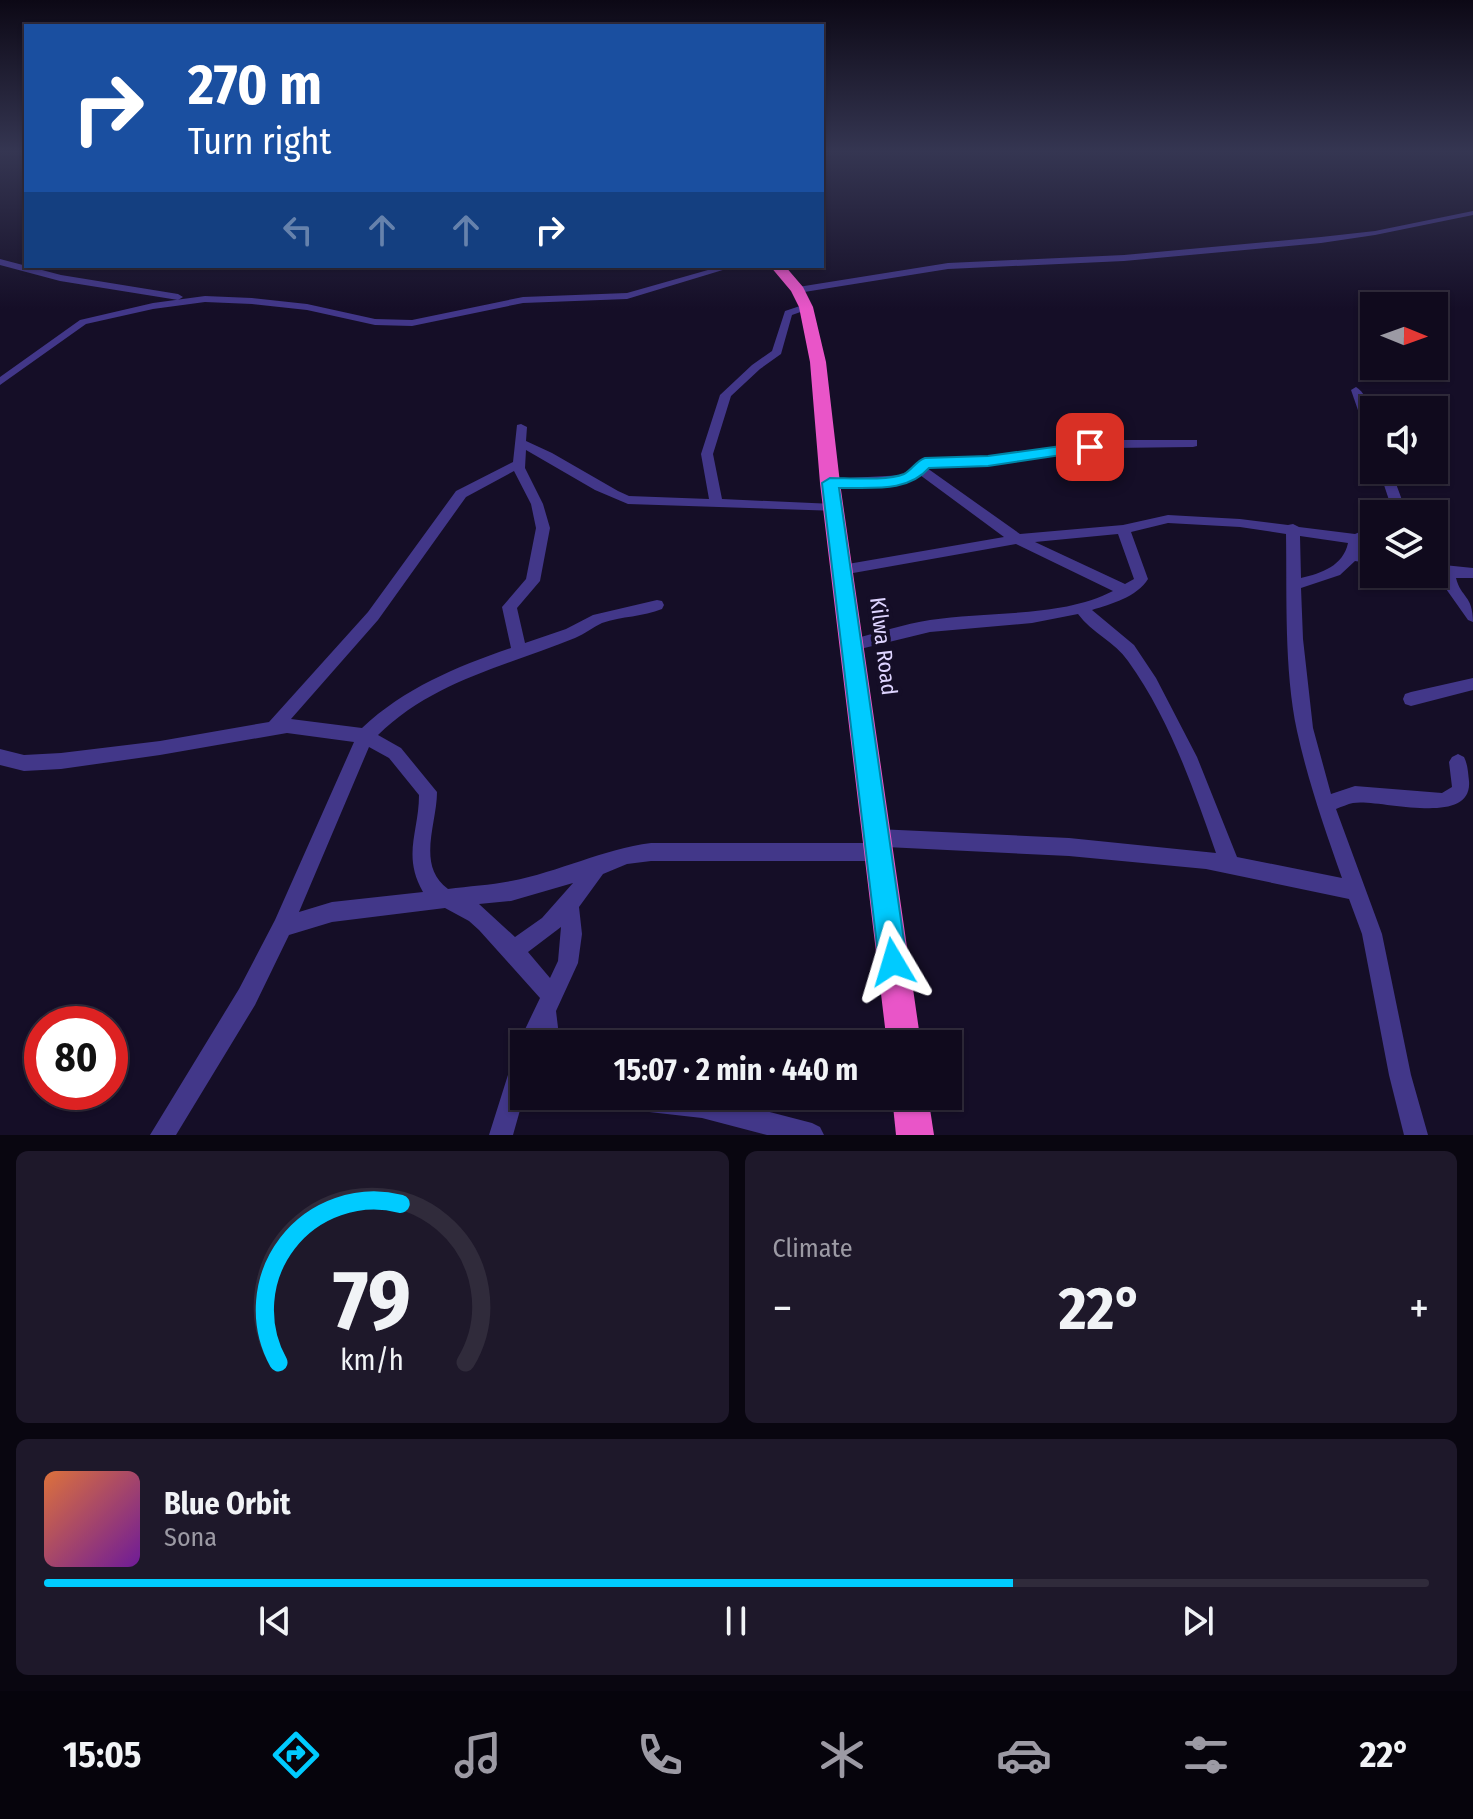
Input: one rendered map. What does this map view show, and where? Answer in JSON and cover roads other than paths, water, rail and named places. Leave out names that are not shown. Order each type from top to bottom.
[{"type":"highway","name":"Kilwa Road","points":[[779,268],[802,298],[818,362],[830,483],[902,1030]]},
{"type":"highway","points":[[912,1110],[915,1135]]},
{"type":"street","points":[[716,504],[707,454],[726,395],[777,352],[788,313],[802,298],[948,266],[1124,258],[1321,240],[1375,233],[1473,213]]},
{"type":"street","points":[[0,262],[84,283],[194,299],[289,304],[375,322],[412,323],[523,300],[627,296],[725,268]]},
{"type":"street","points":[[0,382],[63,334],[91,318],[194,299]]},
{"type":"street","points":[[0,367],[18,368]]},
{"type":"street","points":[[1356,390],[1360,401]]},
{"type":"street","points":[[519,649],[509,607],[533,581],[543,528],[542,516],[519,464],[521,427]]},
{"type":"street","points":[[520,443],[545,453],[600,490],[628,500],[834,508]]},
{"type":"street","points":[[830,483],[896,481],[910,478],[925,463],[988,461],[1112,444],[1193,443]]},
{"type":"street","points":[[276,725],[373,616],[461,494],[519,464]]},
{"type":"street","points":[[921,470],[1017,539],[1124,590]]},
{"type":"street","points":[[842,570],[1017,539],[1123,529],[1178,519],[1293,528],[1360,537]]},
{"type":"street","points":[[1293,528],[1295,639],[1305,728],[1325,805],[1372,934],[1400,1075],[1416,1135]]},
{"type":"street","points":[[852,645],[930,626],[1032,617],[1082,608],[1138,584],[1141,579],[1123,529]]},
{"type":"street","points":[[1296,584],[1328,575],[1353,556],[1356,539]]},
{"type":"street","points":[[1353,556],[1360,557]]},
{"type":"street","points":[[1448,571],[1473,573]]},
{"type":"street","points":[[1454,572],[1449,576],[1451,586],[1473,616]]},
{"type":"street","points":[[162,1135],[247,997],[282,927],[365,736],[395,709],[423,692],[519,649],[575,631],[596,620],[657,605]]},
{"type":"street","points":[[1082,608],[1094,623],[1123,642],[1150,683],[1201,783],[1229,862]]},
{"type":"street","points":[[1411,699],[1473,684]]},
{"type":"street","points":[[0,757],[24,763],[61,761],[160,748],[276,725],[365,736],[395,753],[428,792],[421,856],[425,876],[441,897],[477,915],[511,950],[549,1004],[549,1030]]},
{"type":"street","points":[[1325,805],[1347,795],[1442,801],[1456,796],[1461,789],[1458,762]]},
{"type":"street","points":[[282,927],[332,912],[441,897],[490,895],[596,867],[627,855],[651,852],[878,845],[1041,845],[1229,862],[1357,891]]},
{"type":"street","points":[[511,950],[542,933],[569,906],[596,867]]},
{"type":"street","points":[[536,1030],[571,949],[569,906]]},
{"type":"street","points":[[501,1135],[510,1105]]},
{"type":"street","points":[[717,1110],[812,1135]]}]
